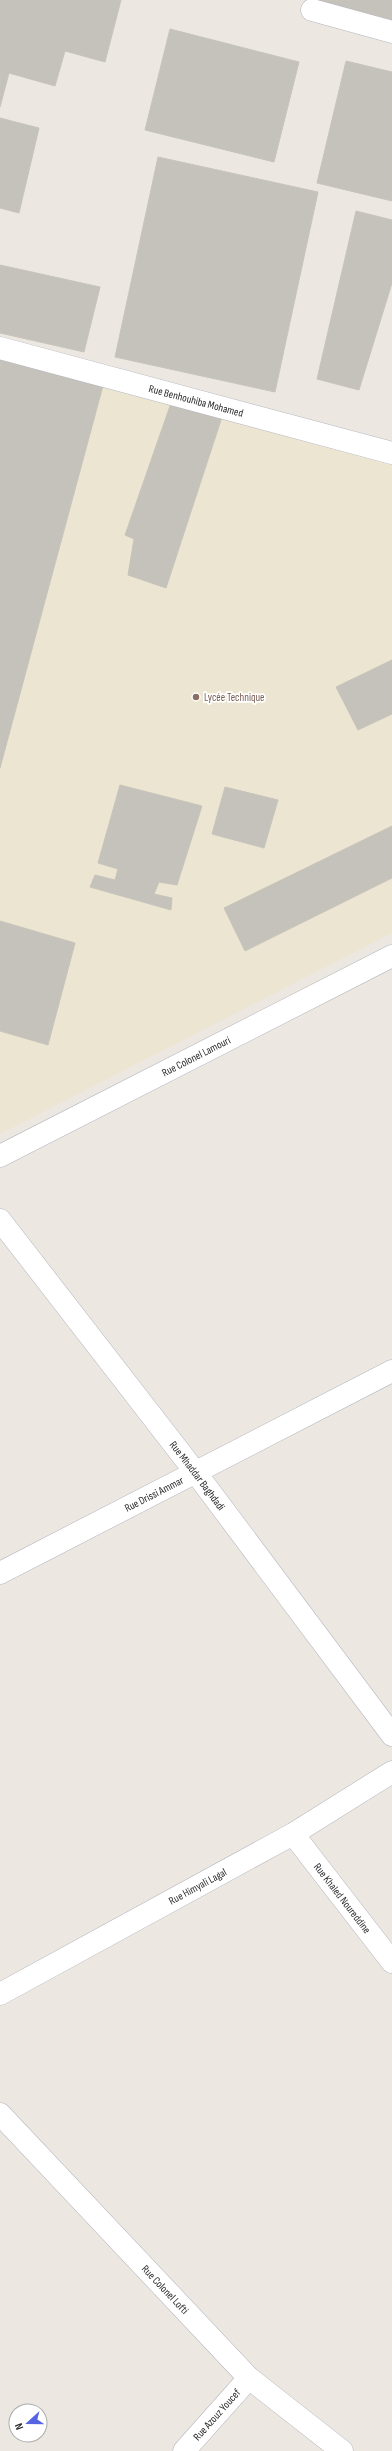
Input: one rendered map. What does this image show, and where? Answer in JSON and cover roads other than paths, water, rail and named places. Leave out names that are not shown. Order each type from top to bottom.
[{"type":"street","points":[[312,10],[392,32]]},
{"type":"street","name":"Rue Benhouhiba Mohamed","points":[[0,348],[392,453]]},
{"type":"street","name":"Rue Colonel Lamouri","points":[[0,1156],[392,956]]},
{"type":"street","name":"Rue Mhaddar Baghdadi","points":[[0,1220],[196,1473],[392,1735]]},
{"type":"street","name":"Rue Drissi Ammar","points":[[0,1573],[196,1473],[392,1370]]},
{"type":"street","name":"Rue Himyali Lagal","points":[[0,1994],[293,1834],[392,1772]]},
{"type":"street","name":"Rue Khaled Noureddine","points":[[293,1834],[392,1962]]},
{"type":"street","name":"Rue Colonel Lofti","points":[[0,2114],[249,2378],[342,2451]]},
{"type":"street","name":"Rue Azouz Youcef","points":[[184,2451],[249,2378]]},
{"type":"place","name":"Lycée Technique","points":[[196,697]]}]
